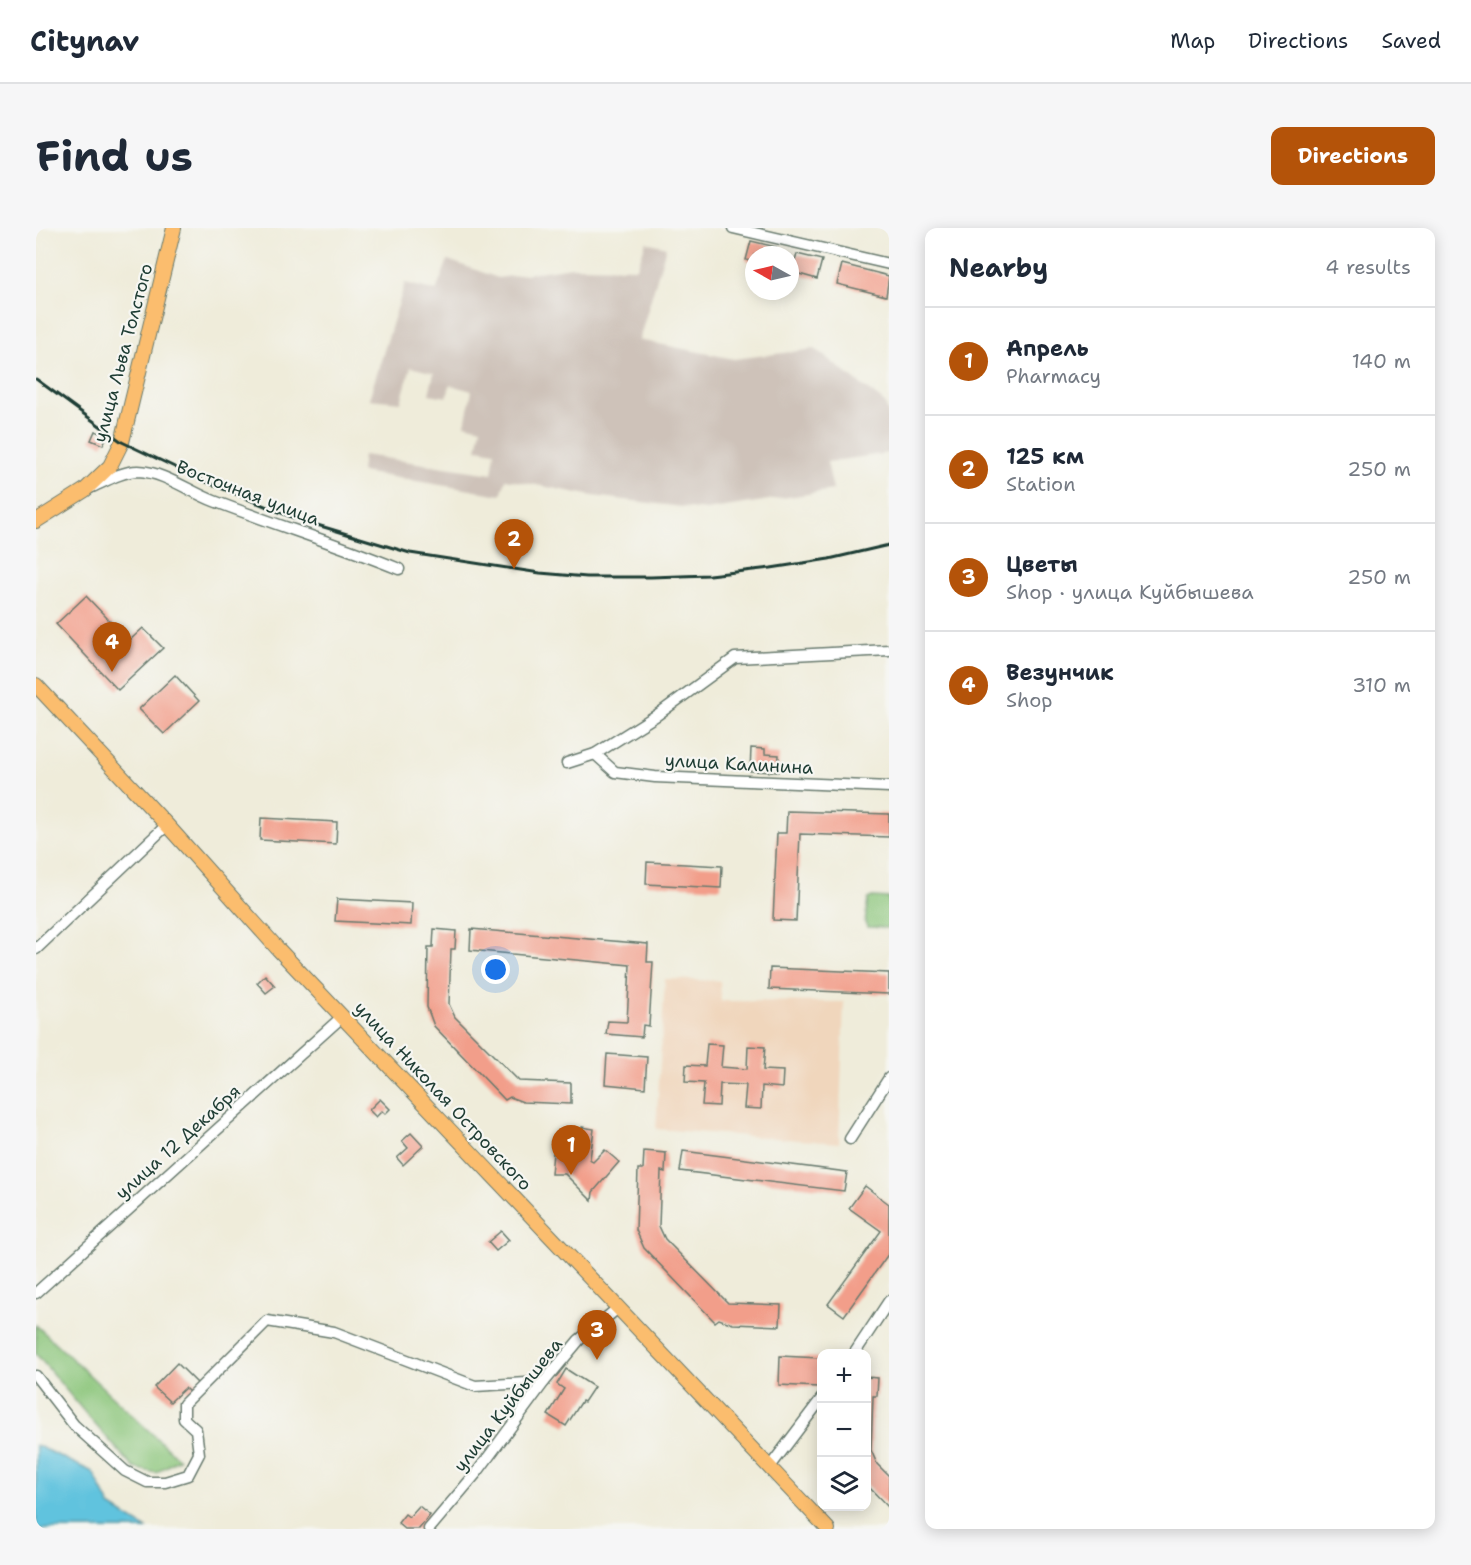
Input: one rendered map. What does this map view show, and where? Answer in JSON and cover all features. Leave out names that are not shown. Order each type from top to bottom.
[{"type":"main road","name":"улица Льва Толстого","points":[[36,520],[85,490],[110,466],[122,442],[174,228]]},
{"type":"main road","name":"улица Николая Островского","points":[[36,685],[167,825],[278,949],[828,1529]]},
{"type":"street","points":[[733,228],[889,264]]},
{"type":"street","name":"Восточная улица","points":[[85,490],[114,477],[137,471],[158,475],[213,501],[346,547],[399,569]]},
{"type":"street","points":[[567,762],[596,754],[657,716],[735,658],[889,650]]},
{"type":"street","name":"улица Калинина","points":[[596,754],[615,772],[655,777],[889,787]]},
{"type":"street","points":[[36,949],[167,825]]},
{"type":"street","name":"улица 12 Декабря","points":[[36,1293],[343,1016]]},
{"type":"street","points":[[850,1139],[889,1078]]},
{"type":"street","points":[[857,1349],[889,1301]]},
{"type":"street","name":"улица Куйбышева","points":[[429,1529],[478,1471],[544,1382],[579,1340],[618,1308]]},
{"type":"street","points":[[36,1376],[75,1425],[125,1471],[147,1482],[165,1482],[188,1475],[199,1454],[196,1430],[184,1419],[184,1404],[267,1321],[334,1332],[475,1386],[544,1382]]},
{"type":"street","points":[[769,1468],[818,1403]]},
{"type":"shaded area","points":[[646,242],[666,247],[639,340],[734,359],[815,349],[885,403],[889,417],[889,453],[827,462],[833,490],[706,510],[593,496],[506,479],[501,495],[361,472],[363,455],[492,474],[495,452],[477,449],[481,428],[465,424],[472,391],[450,385],[447,397],[429,394],[434,373],[411,367],[401,402],[369,399],[405,283],[436,291],[448,260],[498,278],[572,267],[637,268]]},
{"type":"shaded area","points":[[665,979],[720,981],[721,1001],[844,1002],[839,1143],[656,1129]]},
{"type":"green space","points":[[872,897],[889,898],[889,928],[868,927],[865,923],[868,899]]},
{"type":"green space","points":[[36,1325],[179,1459],[156,1473],[134,1468],[36,1354]]},
{"type":"water","points":[[36,1445],[93,1472],[110,1506],[147,1529],[36,1529]]},
{"type":"building","points":[[751,241],[772,246],[750,246]]},
{"type":"building","points":[[799,254],[822,260],[817,279],[799,274]]},
{"type":"building","points":[[842,264],[889,276],[886,296],[837,284]]},
{"type":"building","points":[[95,431],[107,436],[103,445],[91,440]]},
{"type":"building","points":[[86,596],[129,641],[143,628],[163,648],[118,690],[56,624]]},
{"type":"building","points":[[175,675],[199,701],[164,734],[139,709]]},
{"type":"building","points":[[751,748],[765,749],[765,754],[779,755],[778,772],[750,771]]},
{"type":"building","points":[[787,811],[889,814],[889,837],[800,834],[796,921],[773,920],[777,833],[786,833]]},
{"type":"building","points":[[261,818],[337,822],[336,844],[260,840]]},
{"type":"building","points":[[647,862],[722,866],[721,888],[646,884]]},
{"type":"building","points":[[337,899],[412,903],[411,925],[335,921]]},
{"type":"building","points":[[434,929],[456,931],[455,949],[451,949],[449,1004],[455,1017],[519,1081],[571,1083],[571,1104],[523,1102],[510,1097],[505,1100],[434,1026],[427,1007],[428,947],[433,947]]},
{"type":"building","points":[[471,929],[648,944],[647,962],[653,962],[649,1026],[643,1025],[642,1037],[606,1034],[608,1021],[627,1022],[630,965],[470,950]]},
{"type":"building","points":[[770,968],[889,973],[889,994],[769,989]]},
{"type":"building","points":[[265,975],[275,986],[266,993],[257,983]]},
{"type":"building","points":[[707,1044],[723,1045],[721,1067],[747,1069],[748,1046],[765,1047],[763,1070],[783,1071],[782,1088],[762,1086],[761,1109],[744,1108],[746,1085],[720,1084],[719,1106],[702,1105],[704,1083],[685,1082],[686,1065],[705,1066]]},
{"type":"building","points":[[607,1054],[647,1057],[645,1088],[605,1084]]},
{"type":"building","points":[[380,1099],[390,1109],[385,1114],[382,1111],[376,1117],[369,1110]]},
{"type":"building","points":[[582,1127],[594,1129],[590,1159],[593,1162],[605,1150],[619,1162],[593,1192],[592,1201],[565,1174],[551,1174],[553,1153],[561,1153],[571,1141],[581,1137]]},
{"type":"building","points":[[411,1133],[423,1146],[403,1165],[397,1158],[408,1148],[402,1141]]},
{"type":"building","points":[[644,1151],[666,1153],[665,1172],[661,1171],[659,1226],[665,1239],[728,1303],[781,1305],[780,1326],[733,1324],[719,1319],[715,1322],[644,1248],[636,1230],[638,1169],[643,1169]]},
{"type":"building","points":[[683,1151],[847,1172],[844,1191],[680,1171]]},
{"type":"building","points":[[865,1186],[889,1204],[889,1253],[844,1316],[828,1304],[881,1231],[849,1208]]},
{"type":"building","points":[[501,1231],[509,1240],[496,1251],[488,1242]]},
{"type":"building","points":[[780,1356],[817,1358],[817,1387],[779,1385]]},
{"type":"building","points":[[177,1363],[198,1384],[189,1392],[185,1388],[170,1402],[154,1387]]},
{"type":"building","points":[[566,1369],[594,1387],[566,1426],[548,1415],[564,1389],[557,1384]]},
{"type":"building","points":[[871,1377],[878,1378],[877,1396],[873,1396],[871,1450]]},
{"type":"building","points":[[871,1450],[877,1464],[889,1476],[889,1508],[871,1489]]},
{"type":"building","points":[[419,1506],[430,1515],[419,1529],[405,1529],[398,1523],[405,1514],[409,1517]]},
{"type":"railway","points":[[36,379],[122,442],[204,481],[294,518],[410,553],[540,573],[587,577],[651,577],[709,575],[771,568],[829,559],[889,545]]},
{"type":"place","name":"125 км","points":[[514,569]]},
{"type":"place","name":"Везунчик","points":[[112,672]]},
{"type":"place","name":"Апрель","points":[[571,1175]]},
{"type":"place","name":"Цветы","points":[[597,1360]]}]
